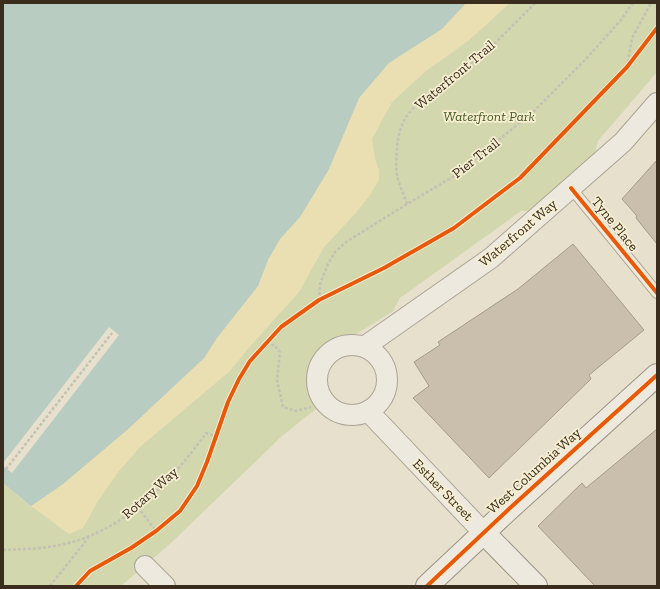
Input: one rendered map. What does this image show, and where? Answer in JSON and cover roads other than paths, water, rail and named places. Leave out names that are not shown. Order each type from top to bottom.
[{"type":"street","name":"Waterfront Way","points":[[364,347],[491,258],[623,142],[657,103]]},
{"type":"street","points":[[353,344],[364,347],[374,353],[382,361],[386,372],[387,384],[384,395],[377,404],[368,411],[357,414],[346,414],[335,410],[326,403],[320,394],[317,383],[318,371],[322,361],[330,352],[341,346],[353,344]]},
{"type":"street","name":"West Columbia Way","points":[[427,586],[483,532],[657,374]]},
{"type":"street","name":"Esther Street","points":[[368,411],[536,586]]},
{"type":"street","points":[[144,566],[165,586]]},
{"type":"lane","name":"Tyne Place","points":[[571,188],[657,293]]},
{"type":"park label","name":"Waterfront Park","points":[[489,116]]}]
